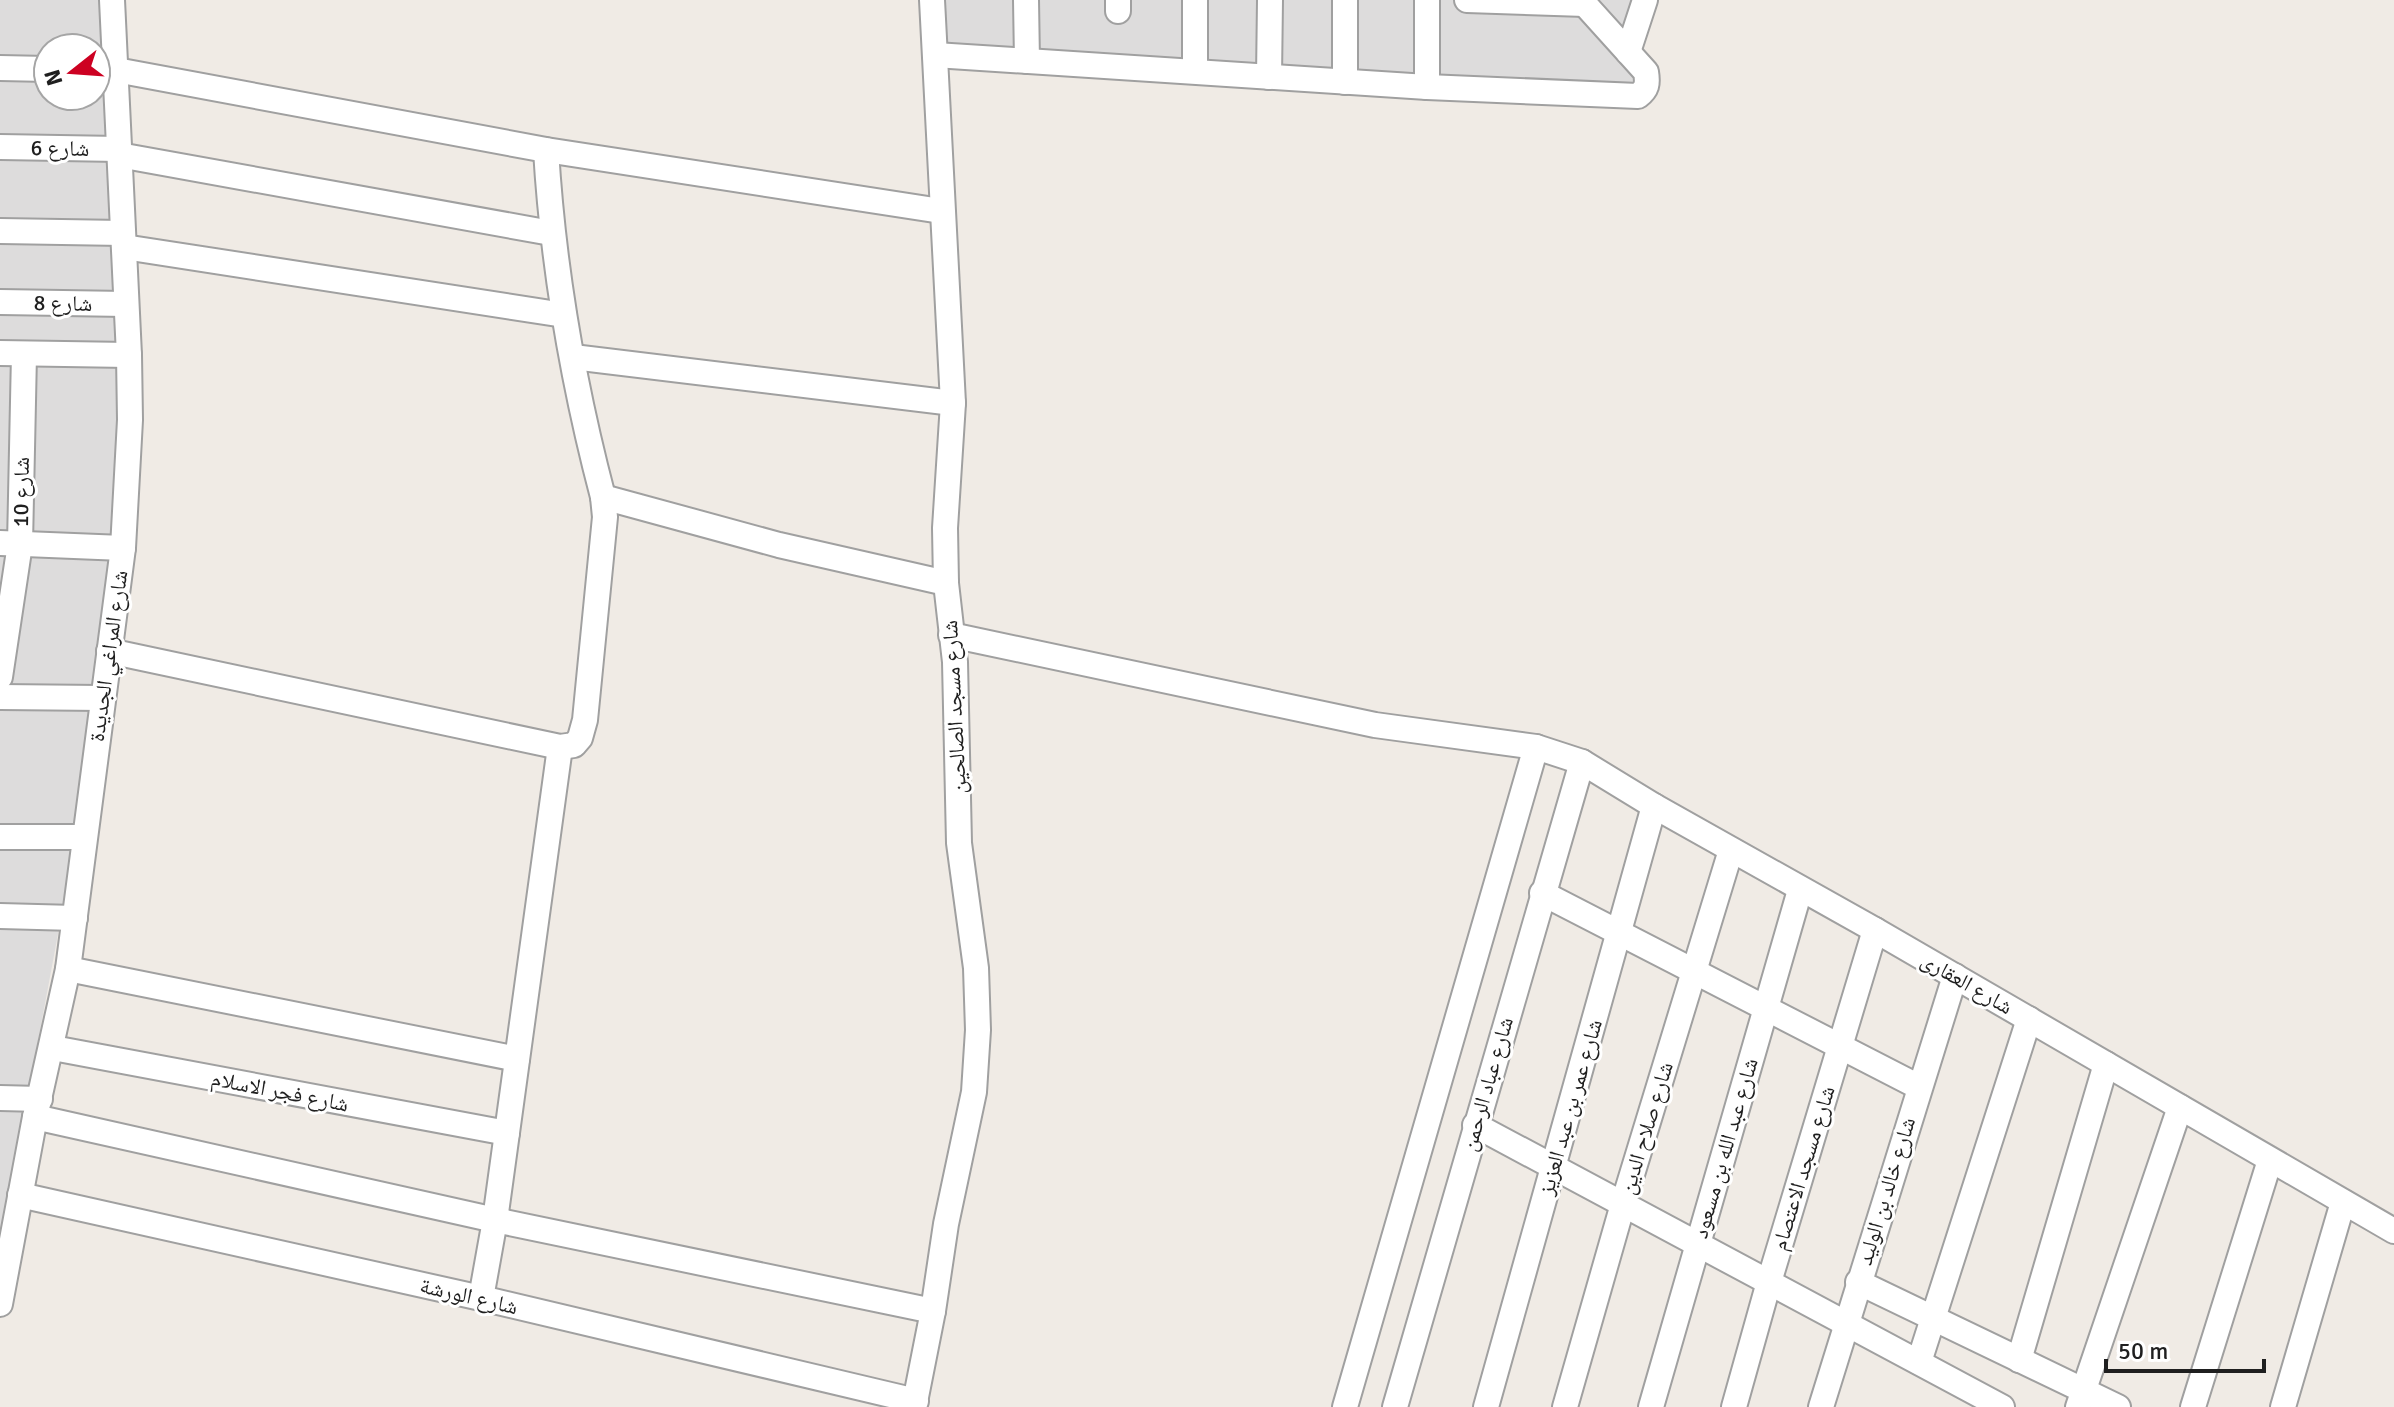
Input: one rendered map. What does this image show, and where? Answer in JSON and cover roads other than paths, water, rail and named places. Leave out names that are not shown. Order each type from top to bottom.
[{"type":"street","name":"شارع المراغي الجديدة","points":[[109,32],[112,0]]},
{"type":"street","name":"شارع مسجد الصالحين","points":[[915,1404],[946,1224],[974,1092],[978,1030],[976,968],[959,843],[957,725],[946,583],[945,528],[953,403],[932,0]]},
{"type":"street","points":[[1026,0],[1027,61]]},
{"type":"street","points":[[1195,0],[1195,71]]},
{"type":"street","points":[[1269,77],[1270,0]]},
{"type":"street","points":[[1345,0],[1345,82]]},
{"type":"street","points":[[1427,0],[1427,87]]},
{"type":"street","points":[[935,55],[1427,87],[1638,96],[1645,91],[1648,82],[1646,72],[1583,2],[1467,0]]},
{"type":"street","points":[[1628,52],[1645,0]]},
{"type":"street","points":[[0,68],[32,69]]},
{"type":"street","points":[[112,71],[546,150],[941,211]]},
{"type":"street","name":"شارع المراغي الجديدة","points":[[1,1293],[68,969],[123,548],[130,420],[129,355],[119,152],[112,108]]},
{"type":"street","name":"شارع 6","points":[[0,147],[119,152],[551,233]]},
{"type":"street","points":[[109,651],[560,747],[574,745],[583,731],[605,517],[564,315],[551,233],[546,150]]},
{"type":"street","points":[[0,231],[123,240],[564,315]]},
{"type":"street","name":"شارع 8","points":[[0,302],[126,304]]},
{"type":"street","points":[[12,353],[129,355]]},
{"type":"street","name":"شارع 10","points":[[0,677],[10,544],[12,353]]},
{"type":"street","points":[[573,357],[953,403]]},
{"type":"street","points":[[603,497],[779,545],[946,583]]},
{"type":"street","points":[[10,544],[123,548]]},
{"type":"street","name":"شارع العقارى","points":[[951,635],[1375,725],[1536,747],[1582,762],[2394,1231]]},
{"type":"street","points":[[0,697],[102,698]]},
{"type":"street","points":[[481,1298],[495,1220],[560,747]]},
{"type":"street","points":[[1345,1407],[1536,747]]},
{"type":"street","name":"شارع عباد الرحمن","points":[[1395,1407],[1582,762]]},
{"type":"street","name":"شارع عمر بن عبد العزيز","points":[[1486,1407],[1654,806]]},
{"type":"street","points":[[0,837],[84,837]]},
{"type":"street","name":"شارع صلاح الدين","points":[[1565,1407],[1731,850]]},
{"type":"street","name":"شارع عبد الله بن مسعود","points":[[1651,1407],[1800,890]]},
{"type":"street","points":[[1542,893],[1919,1087]]},
{"type":"street","points":[[0,916],[75,918]]},
{"type":"street","name":"شارع مسجد الاعتصام","points":[[1734,1407],[1875,930]]},
{"type":"street","points":[[68,969],[517,1059]]},
{"type":"street","name":"شارع خالد بن الوليد","points":[[1821,1407],[1955,976]]},
{"type":"street","points":[[1919,1362],[2029,1019]]},
{"type":"street","name":"شارع فجر الاسلام","points":[[53,1048],[507,1133]]},
{"type":"street","points":[[2019,1360],[2106,1064]]},
{"type":"street","points":[[0,1098],[495,1220],[933,1311]]},
{"type":"street","points":[[2081,1399],[2180,1107]]},
{"type":"street","points":[[1475,1125],[2002,1407]]},
{"type":"street","points":[[2193,1407],[2270,1160]]},
{"type":"street","name":"شارع الورشة","points":[[20,1195],[481,1298],[915,1404]]},
{"type":"street","points":[[2283,1407],[2343,1202]]},
{"type":"street","points":[[1858,1282],[2019,1360],[2081,1399],[2118,1407]]}]
